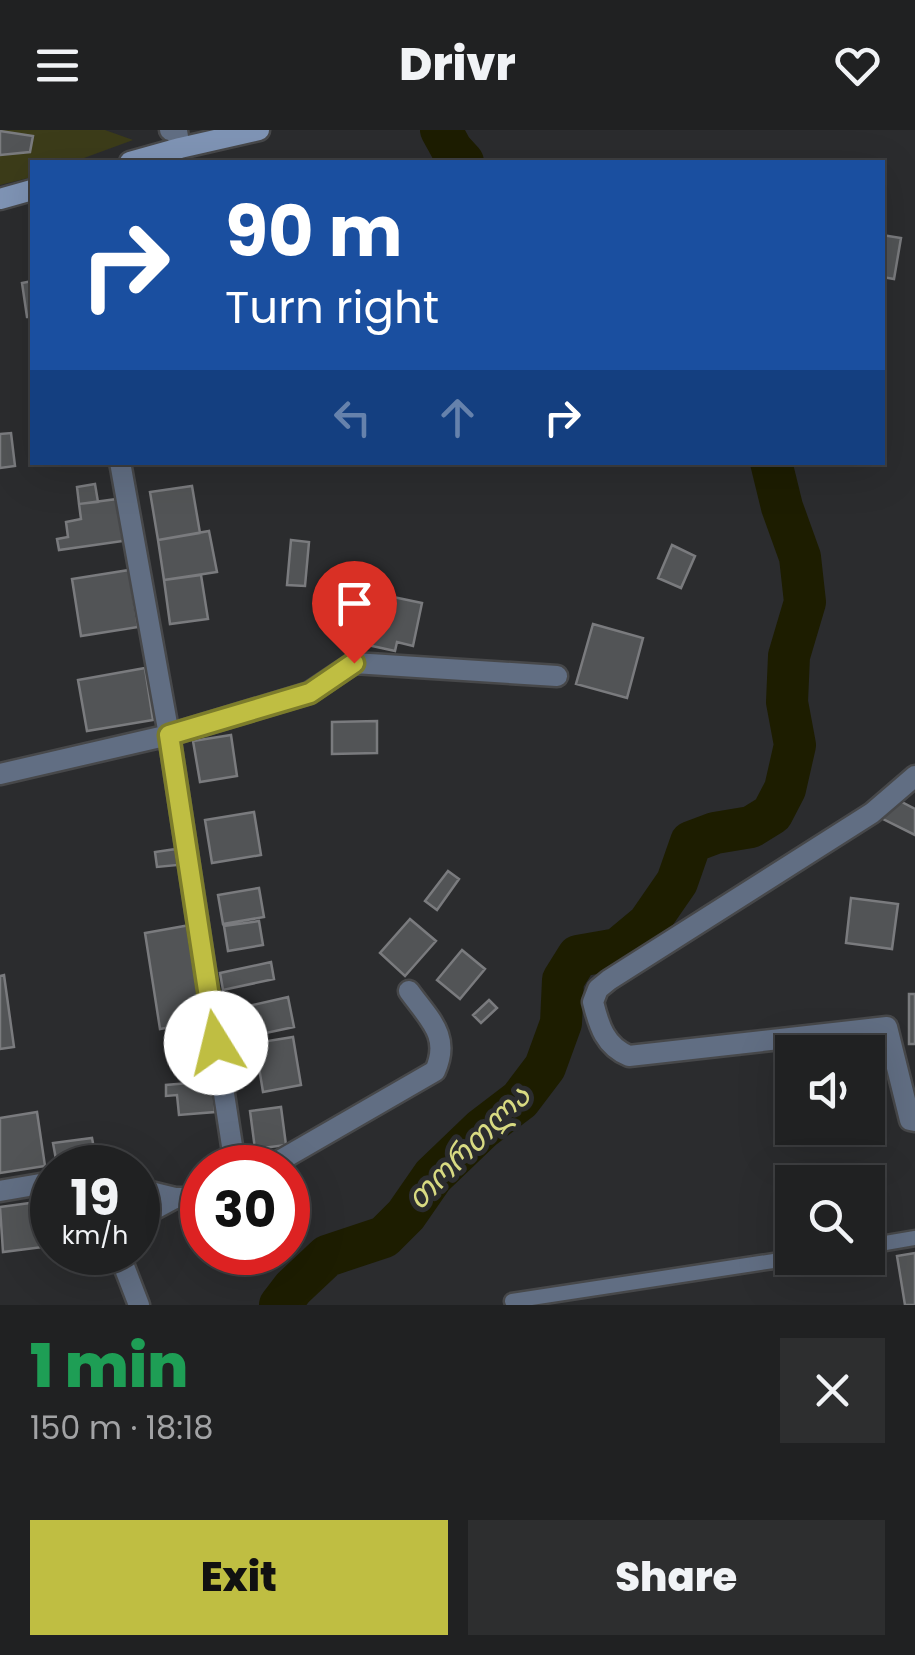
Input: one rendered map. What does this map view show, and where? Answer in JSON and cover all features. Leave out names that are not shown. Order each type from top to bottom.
[{"type":"main road","points":[[134,160],[175,139],[259,130]]},
{"type":"main road","points":[[0,199],[30,191]]},
{"type":"street","points":[[121,465],[169,735],[232,1145]]},
{"type":"street","points":[[0,774],[169,735],[310,693],[354,663],[557,676]]},
{"type":"street","points":[[915,776],[872,813],[608,980],[593,1002],[607,1041],[629,1056],[887,1026],[910,1120],[915,1120]]},
{"type":"street","points":[[306,1145],[435,1072],[441,1058],[441,1038],[410,991]]},
{"type":"street","points":[[0,1191],[30,1186]]},
{"type":"street","points":[[160,1194],[180,1198]]},
{"type":"street","points":[[160,1206],[175,1198]]},
{"type":"street","points":[[127,1275],[139,1305]]},
{"type":"lane","points":[[885,1243],[915,1238]]},
{"type":"lane","points":[[512,1301],[775,1261]]},
{"type":"shaded area","points":[[0,130],[105,130],[133,140],[78,160],[30,160],[30,178],[0,185]]},
{"type":"building","points":[[0,131],[33,136],[30,152],[0,155]]},
{"type":"building","points":[[885,235],[901,238],[894,279],[885,278]]},
{"type":"building","points":[[30,281],[30,317],[27,317],[22,283]]},
{"type":"building","points":[[11,433],[15,466],[0,468],[0,434]]},
{"type":"building","points":[[95,484],[98,502],[79,504],[77,487]]},
{"type":"building","points":[[192,486],[200,533],[158,540],[150,492]]},
{"type":"building","points":[[117,499],[123,541],[59,550],[57,539],[68,537],[66,522],[81,519],[79,504]]},
{"type":"building","points":[[209,531],[217,572],[164,580],[158,540]]},
{"type":"building","points":[[291,540],[309,542],[305,586],[287,585]]},
{"type":"building","points":[[672,545],[695,556],[681,588],[658,578]]},
{"type":"building","points":[[129,570],[138,627],[81,636],[72,579]]},
{"type":"building","points":[[201,575],[208,619],[170,624],[164,580]]},
{"type":"building","points":[[374,593],[422,603],[413,646],[397,642],[395,651],[363,644]]},
{"type":"building","points":[[593,624],[643,638],[627,698],[576,684]]},
{"type":"building","points":[[145,668],[153,720],[87,731],[78,680]]},
{"type":"building","points":[[377,721],[377,753],[332,754],[332,722]]},
{"type":"building","points":[[231,735],[237,776],[200,782],[193,741]]},
{"type":"building","points":[[898,800],[915,809],[915,835],[879,817]]},
{"type":"building","points":[[254,812],[261,855],[212,863],[205,820]]},
{"type":"building","points":[[176,849],[178,865],[157,867],[155,852]]},
{"type":"building","points":[[448,871],[459,879],[437,910],[425,901]]},
{"type":"building","points":[[259,888],[264,917],[223,924],[218,895]]},
{"type":"building","points":[[851,898],[898,904],[892,949],[846,943]]},
{"type":"building","points":[[410,919],[436,941],[405,976],[380,953]]},
{"type":"building","points":[[259,921],[263,945],[228,951],[224,926]]},
{"type":"building","points":[[190,925],[205,1021],[160,1029],[145,933]]},
{"type":"building","points":[[462,950],[485,969],[460,999],[437,980]]},
{"type":"building","points":[[271,962],[274,979],[223,990],[220,973]]},
{"type":"building","points":[[4,975],[14,1047],[0,1049],[0,976]]},
{"type":"building","points":[[909,994],[915,994],[915,1044],[909,1044]]},
{"type":"building","points":[[288,997],[294,1027],[242,1038],[235,1009]]},
{"type":"building","points":[[489,1000],[497,1008],[481,1023],[473,1015]]},
{"type":"building","points":[[293,1037],[301,1085],[263,1092],[255,1043]]},
{"type":"building","points":[[212,1081],[215,1112],[179,1115],[177,1095],[166,1096],[166,1085]]},
{"type":"building","points":[[281,1107],[286,1145],[254,1145],[250,1111]]},
{"type":"building","points":[[37,1112],[42,1145],[30,1145],[30,1168],[0,1173],[0,1118]]},
{"type":"building","points":[[92,1138],[93,1145],[53,1145]]},
{"type":"building","points":[[30,1203],[30,1249],[3,1252],[0,1207]]},
{"type":"building","points":[[915,1253],[915,1305],[905,1305],[897,1256]]},
{"type":"waterway","name":"თორთლა","points":[[441,130],[461,160]]},
{"type":"waterway","name":"თორთლა","points":[[280,1305],[327,1256],[384,1237],[406,1215],[433,1176],[482,1129],[520,1100],[545,1067],[561,1023],[563,980],[578,956],[618,949],[648,924],[677,882],[691,842],[751,827],[772,814],[785,789],[795,745],[787,702],[789,656],[805,602],[800,557],[772,465]]},
{"type":"route","points":[[216,1043],[169,735],[310,693],[354,663]]}]
